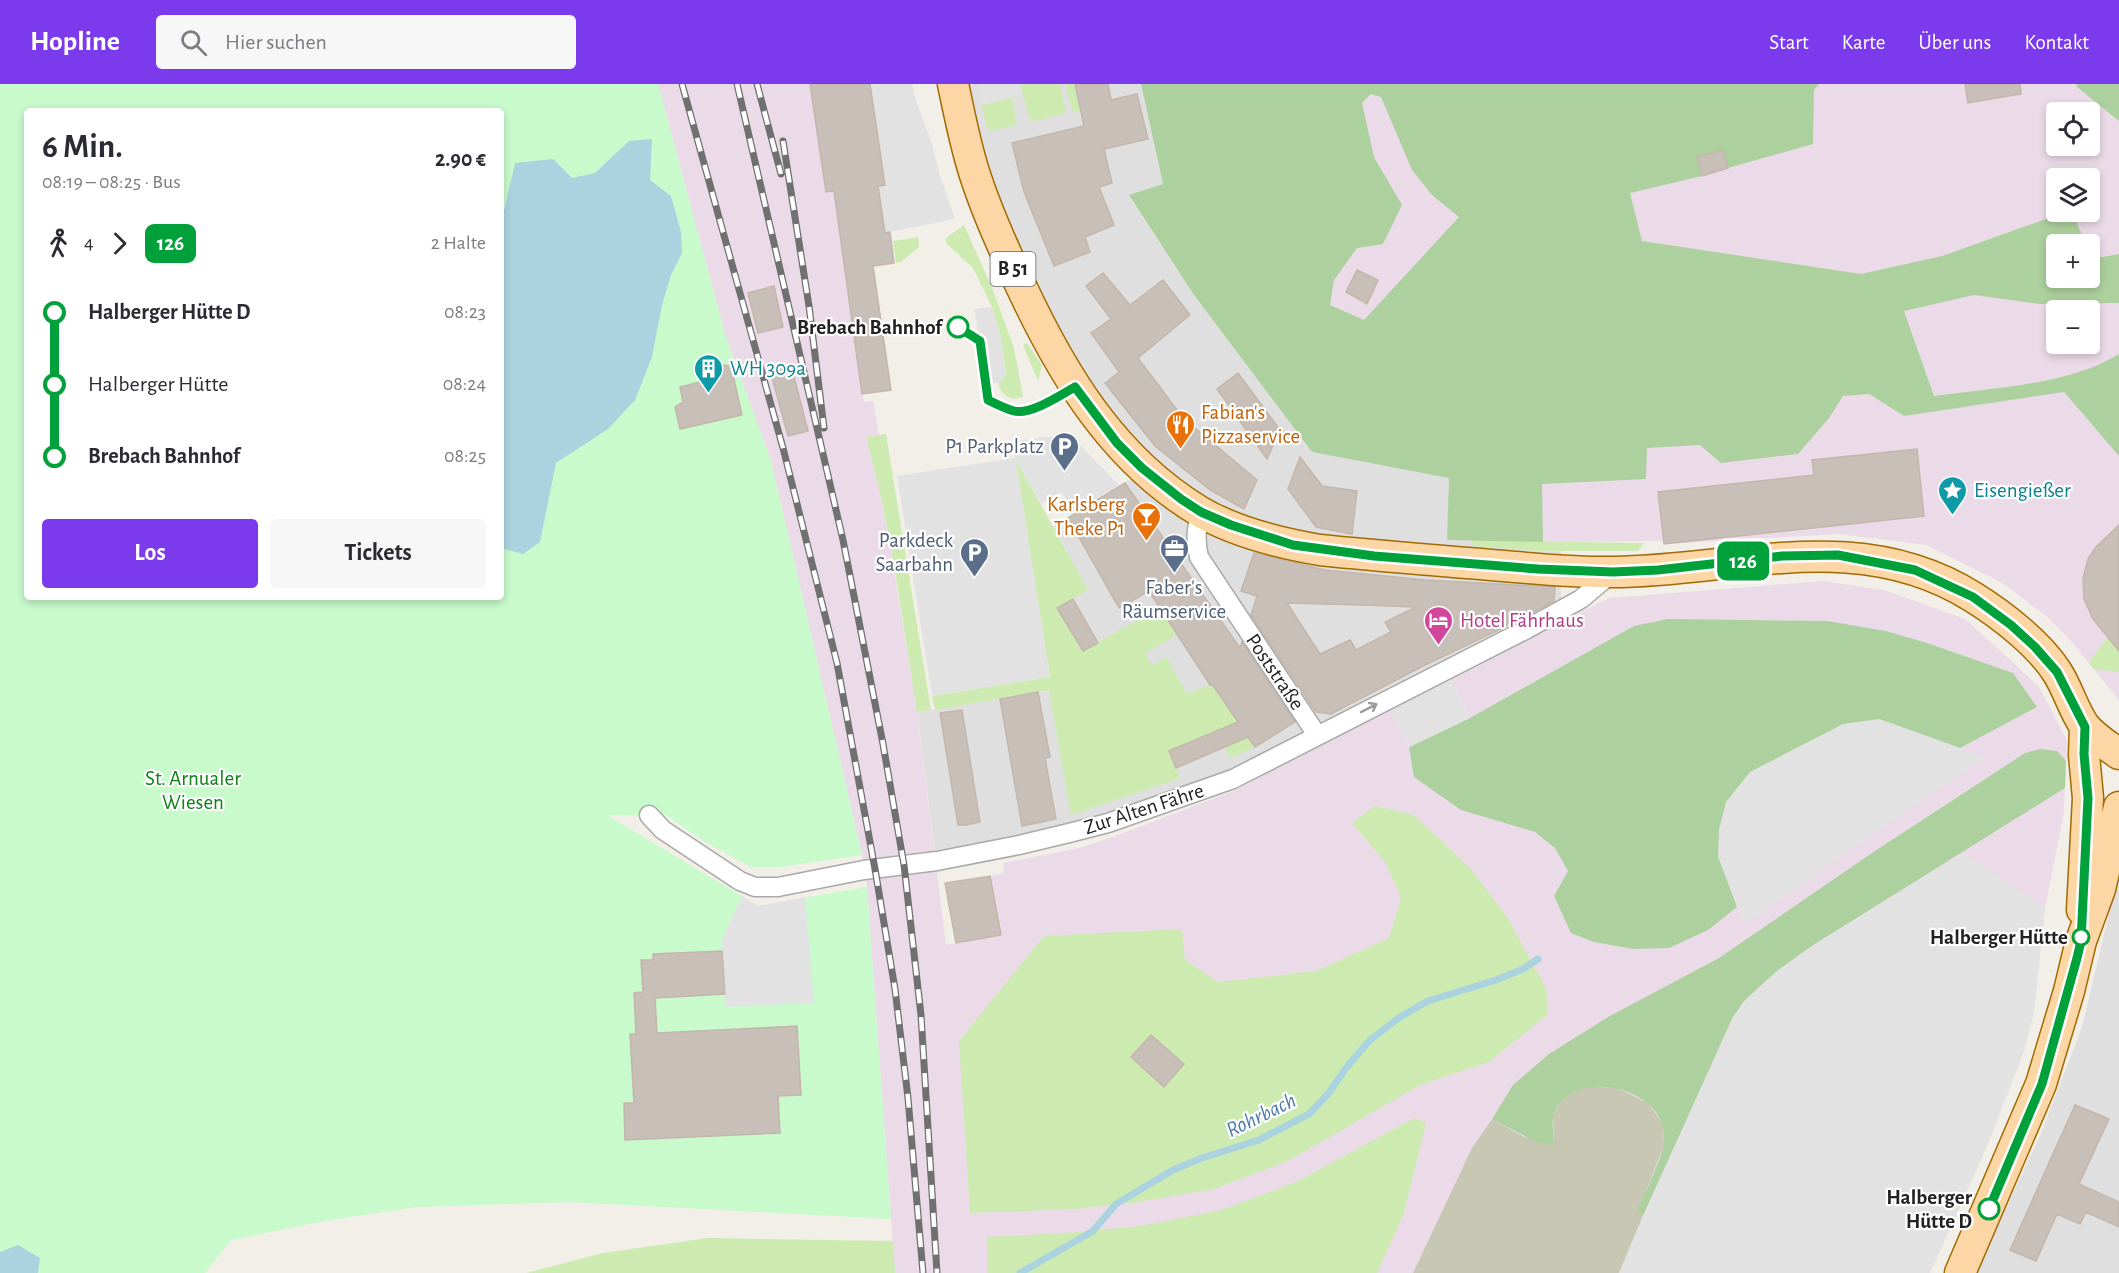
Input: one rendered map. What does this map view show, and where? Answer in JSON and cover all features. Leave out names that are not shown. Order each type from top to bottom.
[{"type":"main road","name":"B 51","points":[[953,84],[977,181],[997,234],[1056,356],[1075,387],[1117,443],[1142,468],[1201,512],[1263,537],[1320,550],[1538,569],[1613,572],[1658,570],[1782,556],[1838,555],[1915,570],[1973,597],[2011,625],[2057,672],[2085,727],[2119,754]]},
{"type":"main road","name":"B 51","points":[[2081,941],[2088,798],[2084,754],[2085,727]]},
{"type":"main road","points":[[2088,798],[2103,777],[2119,770]]},
{"type":"main road","name":"B 51","points":[[1960,1273],[2042,1084],[2081,941],[2100,889],[2118,816]]},
{"type":"street","name":"Poststraße","points":[[1201,512],[1196,532],[1199,557],[1317,735]]},
{"type":"street","name":"Zur Alten Fähre","points":[[649,815],[663,830],[740,881],[755,887],[778,887],[864,870],[937,861],[1008,847],[1108,822],[1233,779],[1553,615],[1596,589],[1613,572]]},
{"type":"shaded area","points":[[658,84],[912,84],[932,144],[890,232],[894,263],[844,270],[864,402],[873,401],[879,435],[866,438],[876,473],[890,545],[917,712],[946,945],[1000,935],[990,876],[1003,873],[1003,863],[1079,848],[1236,790],[1390,709],[1409,747],[1470,718],[1451,680],[1609,598],[1823,581],[1884,590],[1965,619],[2006,656],[2039,687],[2067,740],[2064,812],[2045,908],[2034,1011],[2024,1051],[1987,1146],[1930,1273],[895,1273],[867,887],[862,855],[771,461],[725,334]]},
{"type":"shaded area","points":[[870,84],[912,84],[955,219],[885,233],[878,186],[885,184]]},
{"type":"shaded area","points":[[966,84],[1141,84],[1163,184],[1129,196],[1194,295],[1312,452],[1450,478],[1447,540],[1561,542],[1561,601],[1228,771],[1066,826],[935,853],[917,712],[1083,685],[1057,608],[1088,590],[1053,526],[1156,463],[1103,404],[1068,350],[1038,293],[991,176]]},
{"type":"shaded area","points":[[977,84],[1020,84],[1023,95],[981,105]]},
{"type":"shaded area","points":[[1141,84],[2119,84],[2119,700],[2069,639],[2045,615],[2001,582],[1926,545],[1839,534],[1664,544],[1663,541],[1447,540],[1449,478],[1312,452],[1194,295],[1129,195],[1163,184]]},
{"type":"shaded area","points":[[992,307],[1001,340],[1006,375],[999,383],[985,384],[974,309]]},
{"type":"shaded area","name":"Parkdeck Saarbahn","points":[[1057,436],[1075,440],[1120,486],[1076,513],[1061,492],[1041,504],[1016,460],[1050,677],[932,696],[897,476],[1015,458],[1013,441]]},
{"type":"shaded area","points":[[1451,680],[1470,718],[1409,747],[1390,709]]},
{"type":"shaded area","points":[[1879,719],[1985,757],[1744,924],[1718,856],[1719,830],[1726,802],[1750,772],[1843,724]]},
{"type":"shaded area","points":[[1963,853],[2045,908],[2034,1011],[2024,1051],[1987,1146],[1930,1273],[1619,1273],[1733,1017],[1744,1001],[1778,970],[1815,944]]},
{"type":"shaded area","points":[[2119,872],[2119,1273],[1975,1273],[2040,1136],[2082,1027]]},
{"type":"shaded area","points":[[742,896],[758,906],[805,897],[814,1003],[725,1007],[722,939]]},
{"type":"shaded area","points":[[1586,1086],[1617,1088],[1648,1103],[1663,1124],[1664,1145],[1638,1211],[1643,1216],[1619,1273],[1413,1273],[1472,1148],[1492,1119],[1524,1137],[1554,1144],[1553,1115],[1563,1098]]},
{"type":"green space","name":"St. Arnualer Wiesen","points":[[0,84],[658,84],[725,334],[771,461],[862,855],[780,867],[751,867],[705,842],[666,815],[607,815],[758,906],[867,887],[891,1219],[570,1202],[417,1207],[330,1220],[231,1240],[205,1273],[0,1273]]},
{"type":"green space","points":[[1020,84],[1060,84],[1066,113],[1031,122]]},
{"type":"green space","points":[[1065,84],[1075,84],[1081,111],[1072,109]]},
{"type":"green space","points":[[1141,84],[1819,84],[1814,90],[1813,144],[1728,168],[1723,150],[1697,157],[1702,176],[1630,193],[1642,241],[1861,274],[1942,256],[2046,219],[2046,222],[2076,222],[2082,234],[2046,234],[2046,288],[2100,288],[2100,258],[2119,254],[2119,303],[2100,303],[2100,300],[2046,300],[2046,304],[2040,304],[1974,295],[1904,311],[1934,396],[2054,379],[2077,373],[2119,354],[2119,456],[2064,392],[1904,416],[1869,394],[1843,396],[1829,418],[1798,454],[1721,463],[1700,445],[1647,448],[1646,479],[1542,484],[1543,542],[1447,540],[1449,478],[1312,452],[1194,295],[1129,195],[1163,184]],"holes":[[[1371,94],[1381,97],[1412,170],[1432,195],[1459,217],[1364,320],[1330,305],[1334,280],[1357,248],[1383,244],[1402,205],[1374,157],[1362,103]]]},
{"type":"green space","points":[[2076,84],[2119,84],[2119,121],[2100,106],[2100,102],[2096,102]]},
{"type":"green space","points":[[1012,97],[1017,125],[989,131],[981,105]]},
{"type":"green space","points":[[964,225],[993,290],[1014,348],[1023,397],[1014,399],[1007,397],[999,388],[999,383],[1006,374],[1001,340],[992,307],[973,268],[946,243],[946,238]]},
{"type":"green space","points":[[918,237],[919,247],[901,262],[896,263],[893,241]]},
{"type":"green space","points":[[1027,343],[1042,365],[1038,381],[1023,345]]},
{"type":"green space","points":[[886,434],[931,710],[917,712],[889,539],[866,437]]},
{"type":"green space","points":[[1015,458],[1088,590],[1057,608],[1082,651],[1160,608],[1177,635],[1145,653],[1152,665],[1166,657],[1187,694],[1210,685],[1217,691],[1255,747],[1230,758],[1218,730],[1169,751],[1180,778],[1071,815],[1049,690],[935,710],[932,696],[1050,677]]},
{"type":"green space","points":[[1472,540],[1644,543],[1638,551],[1543,551],[1472,546]]},
{"type":"green space","points":[[1668,619],[1827,621],[1886,631],[2013,673],[2037,707],[1960,748],[1879,719],[1718,856],[1737,907],[1708,930],[1669,948],[1633,949],[1594,942],[1571,933],[1554,896],[1568,871],[1555,848],[1535,832],[1461,810],[1414,777],[1409,747],[1470,718],[1634,626]]},
{"type":"green space","points":[[2108,637],[2119,645],[2119,672],[2094,669],[2089,662]]},
{"type":"green space","points":[[2040,749],[2057,751],[2066,761],[2065,788],[1815,944],[1751,995],[1733,1017],[1643,1216],[1637,1211],[1663,1148],[1664,1130],[1654,1110],[1642,1099],[1610,1087],[1593,1087],[1577,1091],[1563,1099],[1554,1113],[1554,1145],[1538,1143],[1492,1119],[1513,1085],[1549,1054],[1608,1017],[1719,958],[1875,851],[2025,753]]},
{"type":"green space","points":[[1375,806],[1414,815],[1471,869],[1507,917],[1546,988],[1548,1014],[1489,1062],[1420,1085],[1288,1161],[1214,1189],[1138,1202],[1076,1209],[970,1213],[959,1041],[1044,936],[1182,929],[1185,960],[1218,982],[1316,971],[1389,938],[1401,897],[1385,862],[1352,823]]},
{"type":"green space","points":[[1414,1118],[1426,1123],[1404,1213],[1377,1273],[987,1273],[987,1237],[1140,1226],[1222,1210],[1298,1181]]},
{"type":"green space","points":[[708,1238],[893,1241],[895,1273],[526,1273],[603,1253]]},
{"type":"water","points":[[652,139],[650,180],[671,196],[681,232],[682,253],[671,275],[662,305],[652,357],[635,400],[608,429],[556,463],[540,542],[523,554],[504,549],[504,211],[515,163],[553,159],[572,178],[595,173],[629,141]]},
{"type":"water","points":[[18,1245],[40,1258],[38,1273],[0,1273],[0,1252]]},
{"type":"building","points":[[810,84],[870,84],[885,185],[878,186],[885,233],[890,232],[894,263],[873,266],[891,390],[862,394],[834,191],[826,192]]},
{"type":"building","points":[[1075,84],[1108,84],[1111,100],[1137,94],[1148,139],[1104,149],[1112,183],[1099,187],[1114,225],[1085,237],[1090,252],[1054,266],[1024,192],[1012,143],[1084,126]]},
{"type":"building","points":[[1965,84],[2020,84],[2021,94],[1968,103]]},
{"type":"building","points":[[1723,150],[1728,168],[1702,176],[1697,157]]},
{"type":"building","points":[[1357,270],[1378,280],[1367,304],[1346,292]]},
{"type":"building","points":[[1103,273],[1130,305],[1163,280],[1190,315],[1138,358],[1183,418],[1257,480],[1244,509],[1210,490],[1155,446],[1105,383],[1119,372],[1091,333],[1111,319],[1086,286]]},
{"type":"building","points":[[774,286],[783,327],[758,333],[748,293]]},
{"type":"building","name":"WH 309a","points":[[714,364],[731,366],[742,415],[680,429],[675,407],[683,402],[680,387],[712,379]]},
{"type":"building","points":[[791,365],[808,431],[788,436],[770,370]]},
{"type":"building","points":[[1238,373],[1280,430],[1267,459],[1217,389]]},
{"type":"building","points":[[1917,449],[1924,516],[1664,544],[1658,492],[1814,475],[1812,460]]},
{"type":"building","points":[[1300,457],[1322,486],[1357,491],[1352,534],[1316,527],[1288,489]]},
{"type":"building","points":[[1125,483],[1240,648],[1242,642],[1295,722],[1255,747],[1248,737],[1176,768],[1169,751],[1238,722],[1212,684],[1210,685],[1149,591],[1119,608],[1068,518]]},
{"type":"building","points":[[2119,525],[2119,651],[2093,619],[2084,599],[2083,578],[2088,559],[2096,547]]},
{"type":"building","points":[[1254,553],[1325,570],[1426,580],[1555,587],[1554,601],[1523,618],[1513,618],[1505,627],[1331,714],[1316,712],[1251,615],[1257,596],[1241,591]],"holes":[[[1287,603],[1416,607],[1385,622],[1391,632],[1356,650],[1350,640],[1320,654]]]},
{"type":"building","points":[[1073,599],[1098,643],[1083,651],[1057,608]]},
{"type":"building","points":[[1038,692],[1050,757],[1045,758],[1056,819],[1022,826],[1000,699]]},
{"type":"building","points":[[962,710],[980,822],[958,825],[940,713]]},
{"type":"building","points":[[990,876],[1001,935],[956,943],[945,883]]},
{"type":"building","points":[[722,951],[725,994],[655,998],[657,1033],[797,1026],[801,1095],[778,1096],[780,1133],[625,1140],[624,1103],[634,1103],[630,1034],[636,1034],[634,993],[643,992],[641,960],[653,960],[653,954]]},
{"type":"building","points":[[1151,1035],[1184,1064],[1164,1087],[1131,1057]]},
{"type":"building","points":[[2075,1105],[2109,1119],[2079,1184],[2119,1202],[2119,1227],[2086,1212],[2080,1224],[2057,1214],[2036,1261],[2010,1250]]},
{"type":"waterway","name":"Rohrbach","points":[[1020,1273],[1093,1231],[1116,1204],[1173,1170],[1259,1140],[1309,1114],[1328,1094],[1369,1041],[1400,1017],[1428,1001],[1496,980],[1523,969],[1538,959]]},
{"type":"railway","points":[[682,84],[783,448],[837,663],[895,989],[908,1098],[923,1273]]},
{"type":"railway","points":[[737,84],[843,540],[904,865],[921,1015],[937,1273]]},
{"type":"railway","points":[[757,84],[781,174]]},
{"type":"railway","points":[[783,141],[809,306],[824,428]]},
{"type":"bus line","name":"126","points":[[958,327],[980,341],[988,400],[1016,412],[1046,403],[1075,387],[1117,443],[1142,468],[1181,499],[1201,512],[1270,539],[1320,550],[1374,556],[1538,569],[1613,572],[1658,570],[1782,556],[1838,555],[1889,564],[1926,574],[1973,597],[2011,625],[2057,672],[2085,727],[2084,754],[2088,798],[2081,941],[2077,958],[2042,1084],[1989,1209]]},
{"type":"place","name":"Brebach Bahnhof","points":[[958,327]]},
{"type":"place","name":"WH 309a","points":[[709,394]]},
{"type":"place","name":"Fabian's Pizzaservice","points":[[1180,450]]},
{"type":"place","name":"P1 Parkplatz","points":[[1065,472]]},
{"type":"place","name":"Eisengießer","points":[[1953,516]]},
{"type":"place","name":"Karlsberg Theke P1","points":[[1146,542]]},
{"type":"place","name":"Faber's Räumservice","points":[[1174,574]]},
{"type":"place","name":"Parkdeck Saarbahn","points":[[974,578]]},
{"type":"place","name":"Hotel Fährhaus","points":[[1439,646]]},
{"type":"place","name":"Halberger Hütte","points":[[2081,937]]},
{"type":"place","name":"Halberger Hütte D","points":[[1989,1209]]}]
